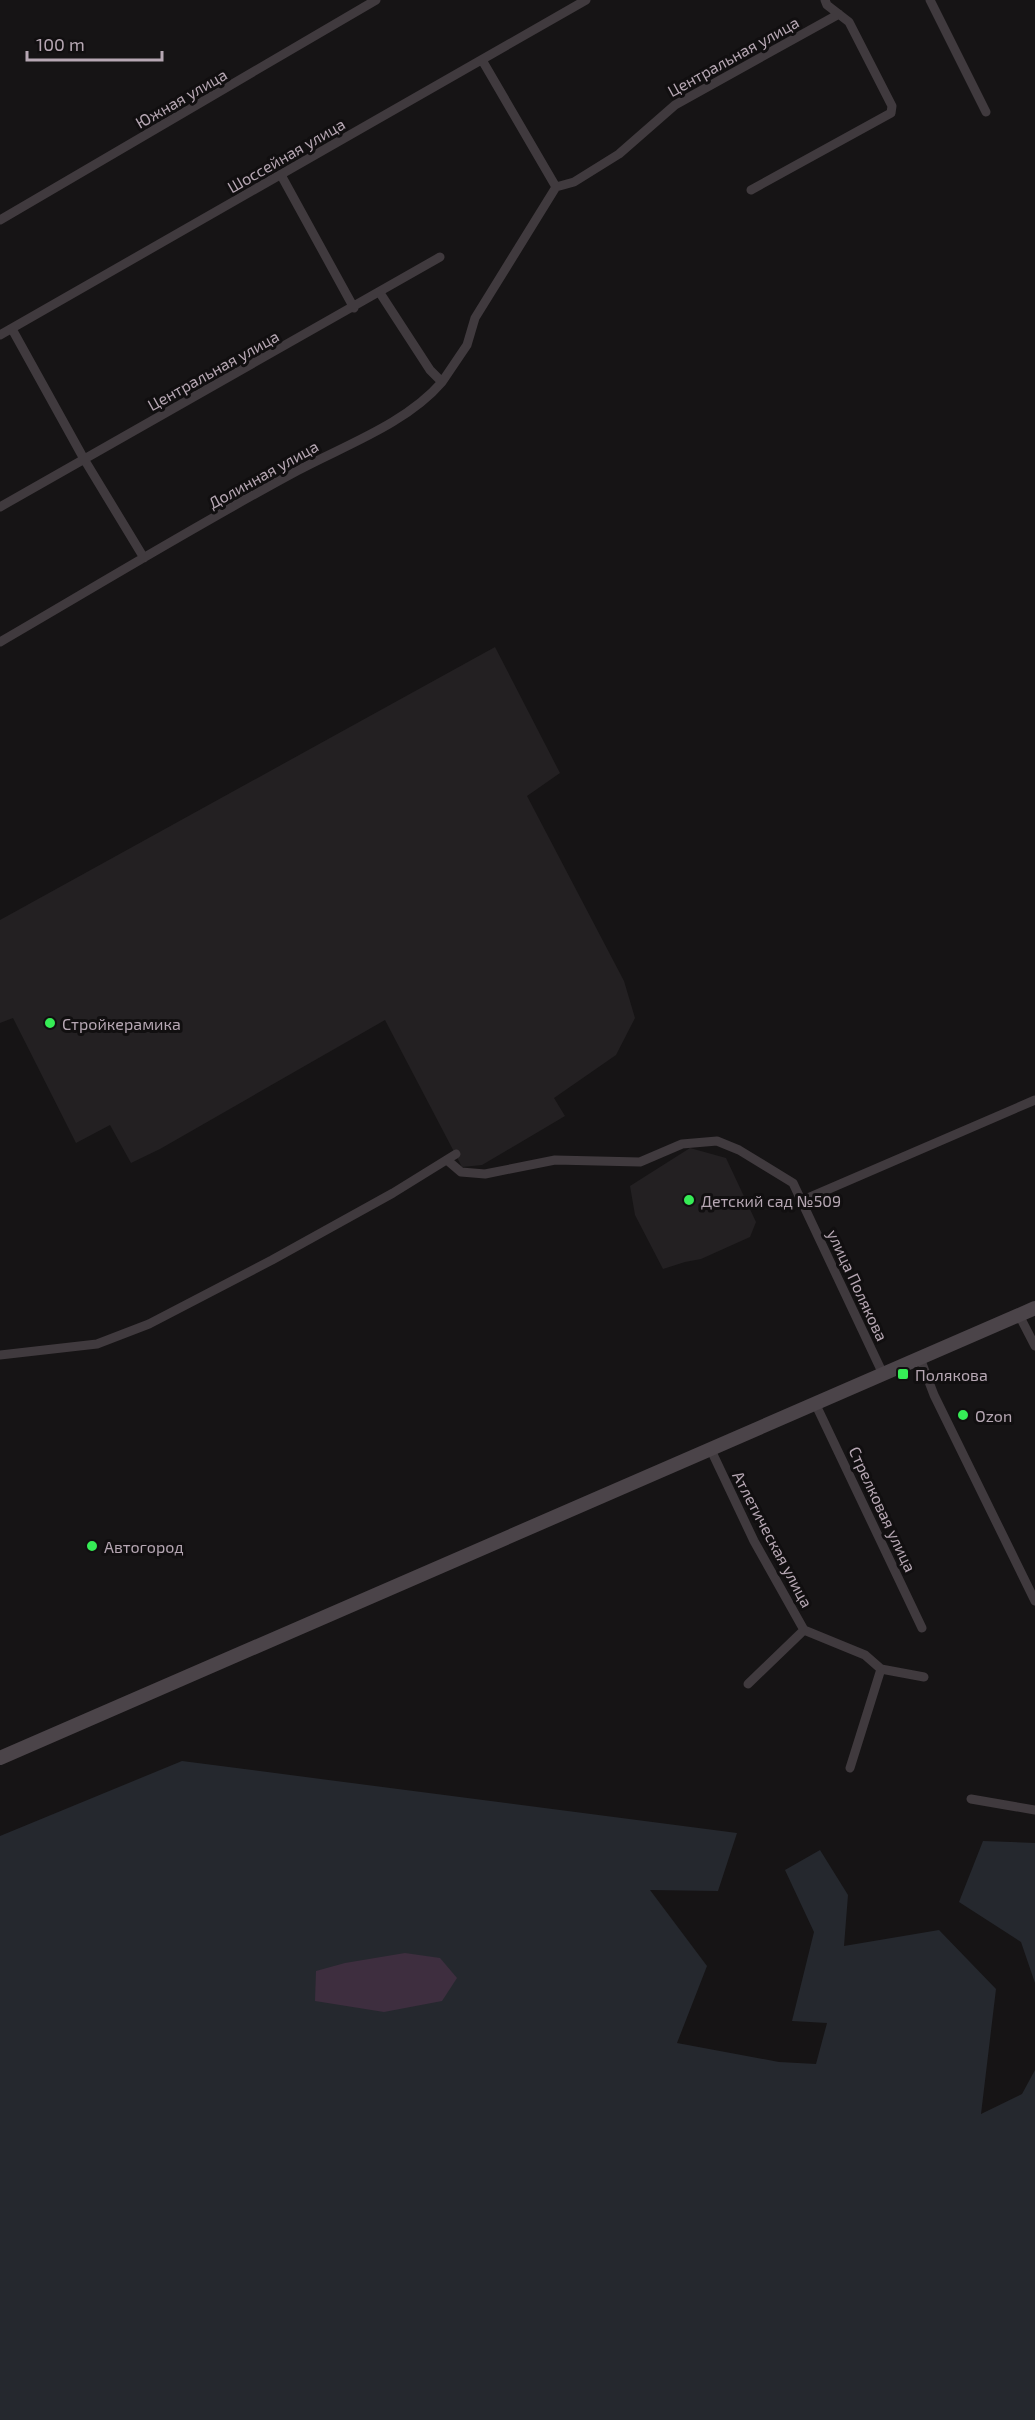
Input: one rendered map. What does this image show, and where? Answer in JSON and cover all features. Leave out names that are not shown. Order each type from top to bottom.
[{"type":"street","name":"Южная улица","points":[[0,220],[376,0]]},
{"type":"street","name":"Шоссейная улица","points":[[0,335],[586,0]]},
{"type":"street","points":[[750,190],[891,113],[892,106],[849,22],[827,5],[825,0]]},
{"type":"street","points":[[930,0],[986,112]]},
{"type":"street","name":"Центральная улица","points":[[556,187],[574,182],[619,154],[675,105],[839,14]]},
{"type":"street","points":[[482,60],[556,187]]},
{"type":"street","points":[[281,175],[354,308]]},
{"type":"street","name":"Долинная улица","points":[[0,642],[296,471],[356,442],[432,394],[467,345],[475,318],[556,187]]},
{"type":"street","name":"Центральная улица","points":[[0,507],[354,308],[440,257]]},
{"type":"street","points":[[380,293],[430,370],[442,382]]},
{"type":"street","points":[[12,329],[84,459],[144,558]]},
{"type":"street","points":[[801,1201],[1035,1100]]},
{"type":"street","name":"улица Полякова","points":[[447,1160],[461,1172],[485,1174],[555,1160],[640,1161],[682,1144],[717,1141],[738,1150],[793,1184],[883,1374]]},
{"type":"street","points":[[0,1355],[97,1344],[149,1324],[393,1193],[456,1154]]},
{"type":"street","points":[[0,1758],[1035,1308]]},
{"type":"street","points":[[1019,1315],[1035,1346]]},
{"type":"street","points":[[920,1358],[939,1406],[1035,1601]]},
{"type":"street","name":"Стрелковая улица","points":[[815,1403],[922,1628]]},
{"type":"street","name":"Атлетическая улица","points":[[710,1448],[754,1541],[804,1630],[865,1655],[881,1669]]},
{"type":"street","points":[[748,1684],[804,1630]]},
{"type":"street","points":[[850,1768],[881,1669],[924,1677]]},
{"type":"street","points":[[971,1799],[1035,1810]]},
{"type":"shaded area","points":[[495,647],[560,773],[527,796],[624,981],[635,1018],[616,1055],[554,1098],[565,1116],[482,1165],[462,1167],[385,1020],[160,1149],[131,1163],[110,1125],[76,1143],[13,1018],[0,1023],[0,920]]},
{"type":"shaded area","name":"Детский сад №509","points":[[690,1148],[726,1158],[756,1222],[750,1237],[701,1259],[663,1269],[635,1215],[630,1186]]},
{"type":"shaded area","points":[[182,1761],[737,1833],[718,1891],[650,1890],[707,1966],[677,2043],[779,2062],[816,2064],[827,2023],[792,2021],[814,1932],[785,1870],[820,1850],[848,1895],[844,1946],[939,1930],[996,1989],[981,2114],[1022,2094],[1035,2070],[1035,2420],[0,2420],[0,1836]]},
{"type":"shaded area","points":[[983,1841],[1035,1843],[1035,1983],[1021,1942],[959,1902]]},
{"type":"shaded area","points":[[405,1953],[440,1958],[457,1978],[442,2001],[384,2012],[315,2001],[316,1971],[345,1963]]},
{"type":"place","name":"Стройкерамика","points":[[50,1023]]},
{"type":"place","name":"Детский сад №509","points":[[689,1200]]},
{"type":"place","name":"Полякова","points":[[903,1374]]},
{"type":"place","name":"Ozon","points":[[963,1415]]},
{"type":"place","name":"Автогород","points":[[92,1546]]}]
